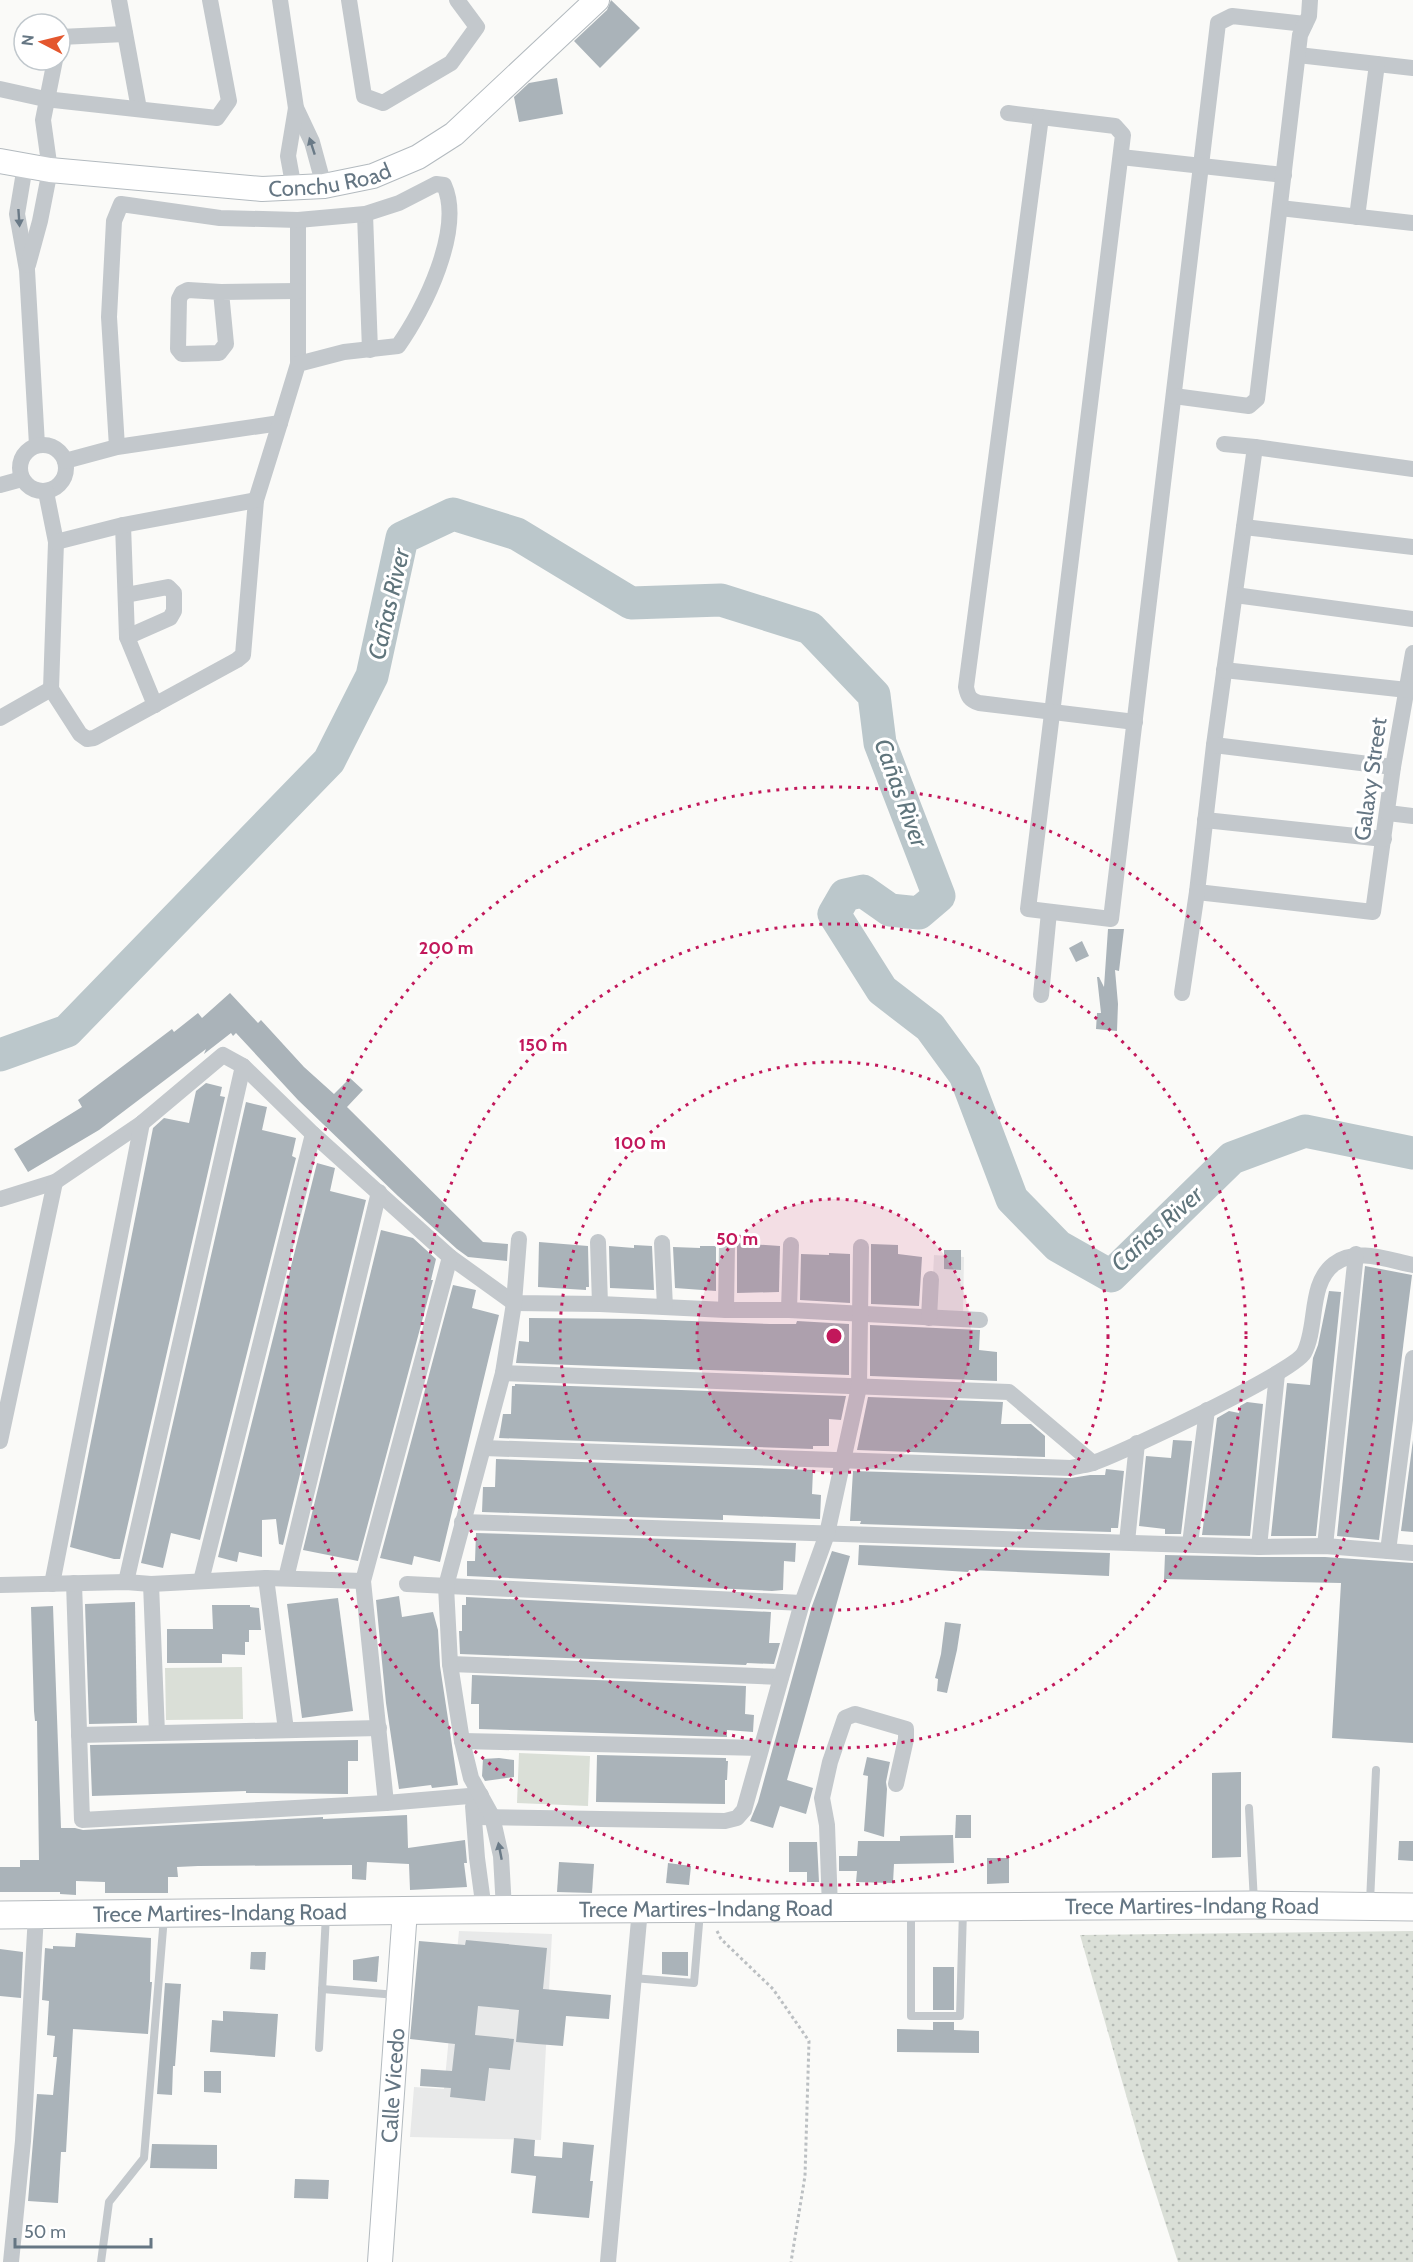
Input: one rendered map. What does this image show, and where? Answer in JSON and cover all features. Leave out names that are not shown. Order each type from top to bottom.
[{"type":"main road","name":"Conchu Road","points":[[0,161],[50,171],[262,189],[324,186],[373,176],[418,157],[454,134],[597,0]]},
{"type":"main road","name":"Trece Martires-Indang Road","points":[[0,1916],[405,1910],[1254,1905],[1413,1907]]},
{"type":"main road","name":"Calle Vicedo","points":[[380,2262],[405,1910]]},
{"type":"street","points":[[119,0],[139,109]]},
{"type":"street","points":[[0,89],[45,99],[217,118],[229,102],[210,0]]},
{"type":"street","points":[[280,0],[296,108],[312,142],[324,186]]},
{"type":"street","points":[[349,0],[364,96],[383,103],[451,63],[477,27],[457,0]]},
{"type":"street","points":[[1174,396],[1249,406],[1257,399],[1300,35],[1308,16],[1310,0]]},
{"type":"street","points":[[1008,113],[1115,126],[1123,135],[1028,909],[1111,919],[1218,23],[1232,16],[1305,24]]},
{"type":"street","points":[[72,36],[125,34]]},
{"type":"street","points":[[1298,55],[1413,68]]},
{"type":"street","points":[[1357,217],[1377,64]]},
{"type":"street","points":[[27,270],[50,171],[43,120],[45,99],[52,72]]},
{"type":"street","points":[[294,189],[288,156],[296,108]]},
{"type":"street","points":[[1041,117],[966,687],[972,701],[1135,722]]},
{"type":"street","points":[[1121,157],[1284,176]]},
{"type":"street","points":[[25,166],[17,214],[27,270],[37,446]]},
{"type":"street","points":[[117,447],[109,317],[114,221],[121,204],[220,218],[265,221],[298,220],[365,214],[399,202],[436,184],[444,185],[447,193],[449,232],[442,259],[432,285],[398,346],[344,352],[298,364]]},
{"type":"street","points":[[1280,208],[1413,223]]},
{"type":"street","points":[[365,214],[370,350]]},
{"type":"street","points":[[46,492],[56,542],[51,689],[80,734],[87,739],[94,738],[243,655],[256,500],[298,364],[298,220]]},
{"type":"street","points":[[221,292],[298,291]]},
{"type":"street","points":[[65,460],[117,447],[280,423]]},
{"type":"street","points":[[1224,444],[1413,469]]},
{"type":"street","points":[[46,445],[54,448],[65,460],[65,477],[54,489],[46,492],[32,489],[22,479],[20,471],[24,455],[37,446],[46,445]]},
{"type":"street","points":[[1182,993],[1255,447]]},
{"type":"street","points":[[0,485],[22,479]]},
{"type":"street","points":[[56,542],[123,525],[256,500]]},
{"type":"street","points":[[123,525],[127,637],[155,705]]},
{"type":"street","points":[[1244,526],[1413,547]]},
{"type":"street","points":[[126,595],[168,587],[174,593],[173,615],[170,618],[127,637]]},
{"type":"street","points":[[1235,595],[1413,619]]},
{"type":"street","name":"Galaxy Street","points":[[1197,892],[1373,912],[1393,767],[1413,653]]},
{"type":"street","points":[[1224,670],[1407,690]]},
{"type":"street","points":[[0,718],[51,689]]},
{"type":"street","points":[[1214,745],[1393,767]]},
{"type":"street","points":[[1388,813],[1413,816]]},
{"type":"street","points":[[1205,820],[1384,839]]},
{"type":"street","points":[[1041,995],[1049,912]]},
{"type":"street","points":[[0,1199],[55,1182],[142,1123],[224,1056],[243,1066],[313,1134],[450,1257],[514,1303],[789,1310],[980,1320]]},
{"type":"street","points":[[126,1582],[243,1066]]},
{"type":"street","points":[[51,1584],[142,1123]]},
{"type":"street","points":[[201,1581],[313,1134]]},
{"type":"street","points":[[0,1441],[55,1182]]},
{"type":"street","points":[[286,1578],[379,1192]]},
{"type":"street","points":[[494,1910],[501,1856],[492,1816],[477,1795],[462,1741],[450,1664],[446,1586],[502,1373],[514,1303],[519,1239]]},
{"type":"street","points":[[598,1242],[600,1304]]},
{"type":"street","points":[[662,1243],[665,1307]]},
{"type":"street","points":[[726,1310],[727,1244]]},
{"type":"street","points":[[789,1310],[791,1245]]},
{"type":"street","points":[[474,1817],[725,1821],[737,1818],[744,1810],[802,1603],[827,1534],[859,1387],[861,1247]]},
{"type":"street","points":[[1325,1546],[1356,1254]]},
{"type":"street","points":[[484,1448],[1071,1468],[1093,1463],[1207,1410],[1277,1374],[1303,1355],[1320,1282],[1327,1270],[1336,1262],[1356,1254],[1413,1264]]},
{"type":"street","points":[[386,1803],[363,1581],[450,1257]]},
{"type":"street","points":[[929,1318],[931,1279]]},
{"type":"street","points":[[1388,1551],[1413,1358]]},
{"type":"street","points":[[502,1373],[1009,1392],[1093,1463]]},
{"type":"street","points":[[1258,1546],[1277,1374]]},
{"type":"street","points":[[1190,1544],[1207,1410]]},
{"type":"street","points":[[1128,1542],[1137,1443]]},
{"type":"street","points":[[462,1522],[1258,1546],[1325,1546],[1413,1553]]},
{"type":"street","points":[[0,1585],[74,1582],[151,1584],[266,1578],[363,1581]]},
{"type":"street","points":[[266,1578],[286,1730]]},
{"type":"street","points":[[74,1582],[82,1820],[386,1803],[477,1795]]},
{"type":"street","points":[[151,1584],[156,1732]]},
{"type":"street","points":[[407,1584],[802,1603]]},
{"type":"street","points":[[450,1664],[781,1677]]},
{"type":"street","points":[[830,1908],[827,1825],[822,1798],[830,1762],[845,1718],[849,1715],[855,1714],[906,1729],[907,1734],[896,1784]]},
{"type":"street","points":[[78,1735],[379,1728]]},
{"type":"street","points":[[462,1741],[761,1748]]},
{"type":"street","points":[[477,1795],[474,1817],[477,1858],[494,1910]]},
{"type":"street","points":[[608,2262],[640,1909]]},
{"type":"street","points":[[11,2262],[23,2141],[36,1915]]},
{"type":"lane","points":[[1370,1906],[1376,1770]]},
{"type":"lane","points":[[1249,1808],[1254,1905]]},
{"type":"lane","points":[[911,1908],[911,2016],[960,2016],[963,1907]]},
{"type":"lane","points":[[633,1978],[694,1983],[703,1909]]},
{"type":"lane","points":[[319,2048],[326,1911]]},
{"type":"lane","points":[[101,2262],[109,2202],[144,2158],[165,1913]]},
{"type":"lane","points":[[322,1989],[399,1995]]},
{"type":"path","points":[[703,1909],[721,1939],[773,1989],[809,2041],[805,2176],[790,2262]]},
{"type":"shaded area","points":[[934,1255],[964,1257],[963,1317],[931,1315]]},
{"type":"shaded area","points":[[242,1667],[243,1719],[166,1720],[165,1668]]},
{"type":"shaded area","points":[[519,1753],[590,1756],[588,1806],[517,1803]]},
{"type":"shaded area","points":[[459,1931],[552,1934],[541,2140],[410,2137],[414,2087],[444,2089]]},
{"type":"shaded area","points":[[1413,1931],[1413,2262],[1178,2262],[1143,2154],[1080,1935]]},
{"type":"building","points":[[611,0],[640,28],[600,68],[574,41],[607,10]]},
{"type":"building","points":[[557,78],[563,114],[519,122],[514,97],[529,83]]},
{"type":"building","points":[[1108,929],[1124,929],[1119,971],[1115,970],[1118,1004],[1117,1031],[1096,1029],[1097,1013],[1101,1013],[1097,977],[1104,987]]},
{"type":"building","points":[[1082,941],[1089,956],[1076,962],[1069,948]]},
{"type":"building","points":[[230,993],[258,1023],[261,1020],[304,1067],[334,1094],[350,1078],[363,1090],[347,1107],[483,1242],[508,1244],[507,1261],[468,1257],[457,1249],[298,1100],[236,1033],[233,1036],[231,1033],[204,1054],[206,1049],[99,1130],[28,1172],[14,1149],[82,1107],[78,1100],[172,1029],[174,1032],[198,1013],[202,1018]]},
{"type":"building","points":[[206,1083],[222,1087],[220,1096],[225,1097],[120,1559],[114,1559],[70,1547],[153,1128],[164,1118],[189,1123],[196,1091]]},
{"type":"building","points":[[246,1102],[267,1107],[262,1130],[296,1138],[292,1156],[296,1158],[200,1540],[171,1533],[163,1568],[141,1563]]},
{"type":"building","points":[[317,1163],[335,1168],[330,1191],[366,1200],[283,1545],[279,1544],[276,1519],[262,1520],[262,1557],[239,1552],[237,1562],[218,1557]]},
{"type":"building","points":[[381,1230],[413,1238],[436,1259],[431,1280],[433,1280],[358,1561],[303,1550]]},
{"type":"building","points":[[539,1242],[588,1246],[589,1287],[586,1287],[586,1290],[538,1287]]},
{"type":"building","points":[[737,1243],[780,1246],[779,1292],[737,1293]]},
{"type":"building","points":[[871,1244],[898,1245],[898,1254],[922,1257],[919,1306],[871,1304]]},
{"type":"building","points":[[634,1245],[652,1246],[654,1290],[610,1288],[609,1246],[634,1248]]},
{"type":"building","points":[[700,1246],[716,1246],[716,1291],[675,1288],[673,1247],[700,1248]]},
{"type":"building","points":[[944,1250],[961,1250],[961,1270],[944,1269]]},
{"type":"building","points":[[829,1253],[850,1254],[850,1303],[800,1300],[801,1254],[829,1255]]},
{"type":"building","points":[[1365,1266],[1412,1275],[1379,1540],[1337,1536]]},
{"type":"building","points":[[453,1285],[476,1290],[472,1308],[499,1315],[440,1562],[414,1556],[412,1565],[380,1558]]},
{"type":"building","points":[[1329,1291],[1341,1292],[1316,1536],[1271,1536],[1287,1383],[1310,1385],[1313,1358],[1318,1345]]},
{"type":"building","points":[[529,1318],[770,1324],[796,1324],[797,1321],[849,1324],[849,1375],[516,1363],[519,1341],[529,1342]]},
{"type":"building","points":[[870,1325],[980,1330],[979,1350],[997,1352],[997,1381],[870,1376]]},
{"type":"building","points":[[515,1384],[846,1396],[841,1420],[829,1419],[829,1446],[813,1446],[813,1449],[499,1438],[503,1414],[511,1414],[512,1386]]},
{"type":"building","points":[[868,1397],[1003,1402],[1001,1424],[1031,1424],[1045,1436],[1045,1457],[857,1450]]},
{"type":"building","points":[[1247,1402],[1263,1404],[1250,1536],[1202,1535],[1217,1418],[1229,1411],[1239,1413],[1240,1406]]},
{"type":"building","points":[[1173,1440],[1192,1441],[1181,1534],[1165,1534],[1165,1529],[1139,1526],[1146,1456],[1171,1458]]},
{"type":"building","points":[[1413,1440],[1413,1532],[1401,1531]]},
{"type":"building","points":[[496,1459],[813,1470],[812,1494],[821,1495],[820,1519],[723,1515],[723,1520],[482,1512],[483,1487],[495,1487]]},
{"type":"building","points":[[1106,1469],[1124,1471],[1118,1528],[1111,1528],[1111,1532],[860,1524],[861,1521],[850,1521],[853,1471],[1071,1478],[1105,1475]]},
{"type":"building","points":[[476,1533],[796,1543],[795,1562],[784,1561],[783,1590],[772,1591],[467,1576],[467,1561],[475,1561]]},
{"type":"building","points":[[859,1545],[1110,1553],[1109,1576],[969,1570],[968,1572],[858,1565]]},
{"type":"building","points":[[832,1551],[850,1556],[787,1780],[813,1788],[806,1814],[780,1806],[773,1828],[750,1821],[758,1802],[812,1606]]},
{"type":"building","points":[[1165,1555],[1325,1557],[1413,1563],[1413,1743],[1332,1738],[1341,1583],[1164,1579]]},
{"type":"building","points":[[399,1596],[402,1617],[433,1612],[438,1630],[440,1666],[458,1785],[432,1788],[431,1785],[399,1789],[386,1703],[376,1600]]},
{"type":"building","points":[[466,1597],[771,1612],[769,1643],[780,1643],[774,1664],[747,1663],[746,1665],[460,1654],[459,1631],[462,1631],[462,1605],[466,1605]]},
{"type":"building","points":[[338,1598],[353,1711],[302,1718],[287,1604]]},
{"type":"building","points":[[135,1602],[137,1723],[89,1724],[85,1604]]},
{"type":"building","points":[[212,1605],[250,1605],[250,1607],[259,1608],[261,1630],[249,1630],[249,1642],[245,1642],[245,1655],[222,1654],[222,1663],[167,1663],[167,1629],[213,1629]]},
{"type":"building","points":[[53,1606],[61,1828],[83,1830],[323,1817],[323,1819],[407,1815],[408,1848],[465,1840],[467,1863],[464,1863],[467,1887],[410,1890],[409,1864],[367,1862],[366,1880],[352,1879],[352,1865],[198,1866],[177,1867],[178,1877],[168,1877],[168,1893],[105,1893],[105,1882],[76,1881],[76,1895],[60,1894],[60,1892],[0,1892],[0,1867],[20,1867],[20,1860],[39,1860],[37,1721],[35,1721],[34,1711],[31,1607]]},
{"type":"building","points":[[945,1622],[961,1624],[947,1693],[937,1691],[938,1679],[935,1678]]},
{"type":"building","points":[[472,1675],[746,1686],[745,1714],[754,1715],[753,1732],[727,1730],[727,1737],[479,1729],[479,1704],[471,1704]]},
{"type":"building","points":[[358,1740],[358,1761],[348,1761],[348,1794],[246,1793],[246,1791],[92,1796],[90,1745]]},
{"type":"building","points":[[597,1755],[726,1758],[728,1761],[725,1804],[596,1802]]},
{"type":"building","points":[[867,1757],[890,1762],[886,1782],[884,1837],[864,1831],[868,1776],[863,1775]]},
{"type":"building","points":[[483,1759],[514,1760],[514,1777],[485,1781],[482,1776]]},
{"type":"building","points":[[1241,1772],[1241,1857],[1212,1858],[1212,1773]]},
{"type":"building","points":[[956,1815],[971,1815],[971,1838],[955,1838]]},
{"type":"building","points":[[953,1835],[954,1863],[894,1864],[893,1883],[856,1882],[857,1871],[839,1871],[839,1856],[857,1856],[858,1841],[900,1841],[900,1836]]},
{"type":"building","points":[[1399,1841],[1413,1841],[1413,1861],[1398,1860]]},
{"type":"building","points":[[789,1842],[817,1842],[819,1882],[807,1882],[807,1872],[789,1872]]},
{"type":"building","points":[[987,1858],[1009,1858],[1009,1883],[987,1884]]},
{"type":"building","points":[[559,1862],[594,1864],[592,1893],[557,1892]]},
{"type":"building","points":[[668,1863],[691,1866],[689,1885],[666,1883]]},
{"type":"building","points":[[76,1933],[151,1938],[150,1982],[152,1982],[148,2034],[73,2029],[66,2152],[61,2152],[58,2203],[28,2201],[37,2094],[53,2095],[57,2057],[53,2057],[55,2036],[47,2035],[49,2001],[42,2000],[45,1948],[75,1947]]},
{"type":"building","points":[[466,1940],[547,1948],[543,1989],[611,1995],[609,2019],[566,2016],[563,2046],[516,2042],[519,2010],[478,2006],[475,2035],[514,2039],[510,2070],[489,2068],[485,2101],[450,2097],[451,2088],[420,2086],[421,2069],[452,2071],[455,2044],[410,2039],[419,1941],[465,1945]]},
{"type":"building","points":[[0,1949],[23,1952],[21,1998],[0,1996]]},
{"type":"building","points":[[251,1952],[266,1952],[265,1970],[250,1969]]},
{"type":"building","points":[[662,1952],[688,1952],[688,1976],[662,1974]]},
{"type":"building","points":[[379,1956],[377,1982],[353,1980],[353,1960]]},
{"type":"building","points":[[933,1967],[954,1967],[954,2010],[933,2010]]},
{"type":"building","points":[[165,1983],[181,1984],[172,2095],[157,2094]]},
{"type":"building","points":[[223,2011],[278,2014],[275,2057],[210,2052],[212,2020],[223,2021]]},
{"type":"building","points":[[933,2022],[954,2022],[954,2030],[979,2031],[979,2053],[897,2052],[897,2029],[933,2030]]},
{"type":"building","points":[[204,2071],[221,2071],[221,2093],[204,2092]]},
{"type":"building","points":[[514,2138],[535,2140],[534,2156],[562,2158],[563,2142],[594,2145],[589,2218],[532,2213],[536,2176],[511,2173]]},
{"type":"building","points":[[152,2144],[217,2145],[217,2169],[150,2168]]},
{"type":"building","points":[[295,2179],[329,2180],[328,2199],[294,2198]]},
{"type":"waterway","name":"Cañas River","points":[[0,1055],[67,1031],[329,761],[372,676],[402,538],[453,514],[517,534],[631,603],[721,600],[810,628],[874,695],[880,743],[939,896],[919,913],[890,910],[863,891],[845,895],[834,914],[882,990],[930,1027],[965,1075],[1012,1199],[1058,1246],[1111,1276],[1232,1158],[1305,1131],[1413,1153]]}]
